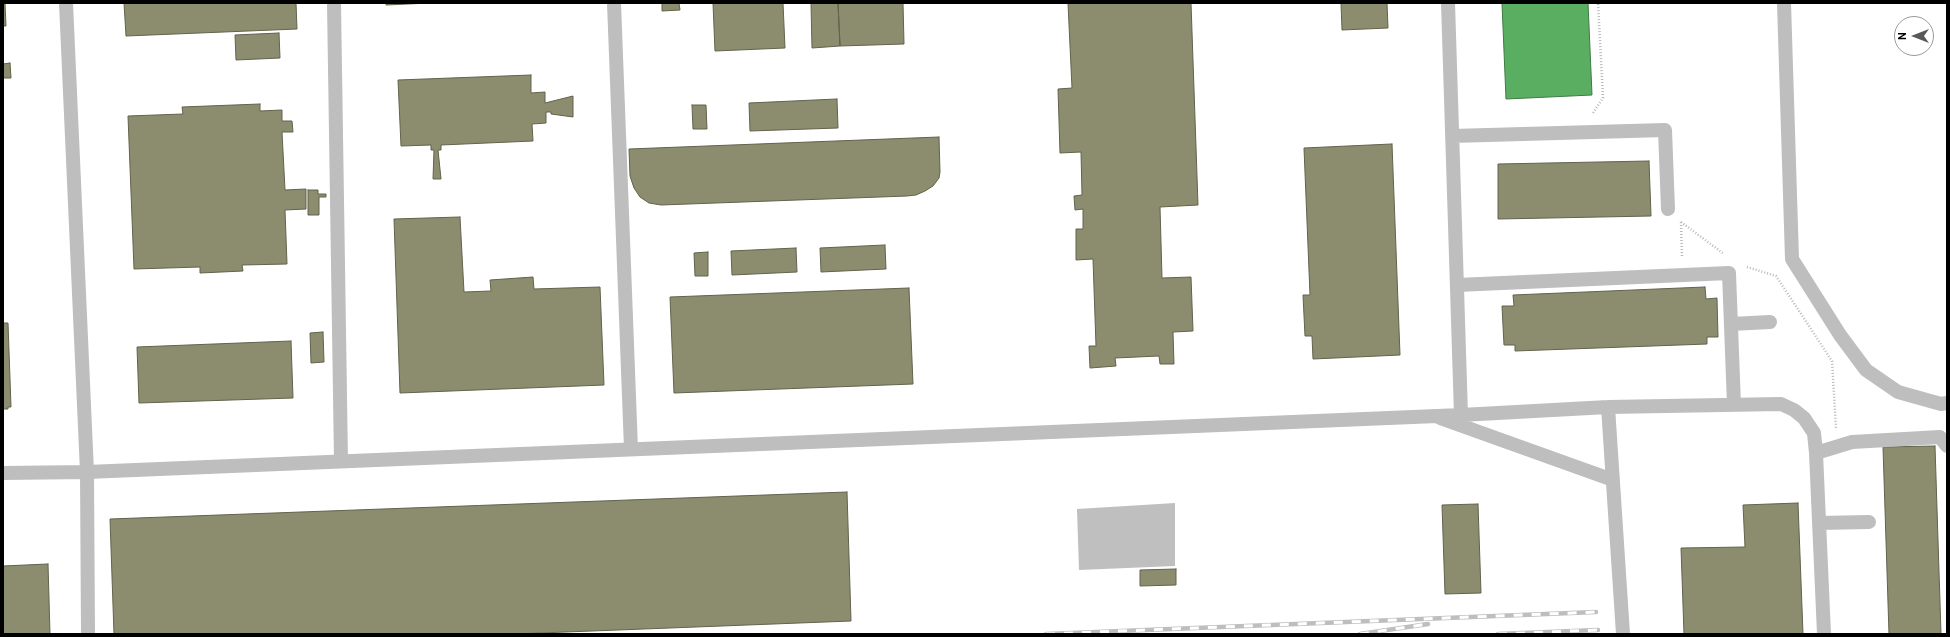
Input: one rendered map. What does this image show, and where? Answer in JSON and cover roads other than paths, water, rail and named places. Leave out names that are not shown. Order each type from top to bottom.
[{"type":"lane","points":[[66,3],[88,472],[88,634]]},
{"type":"lane","points":[[334,3],[340,461]]},
{"type":"lane","points":[[614,3],[631,449]]},
{"type":"lane","points":[[1448,3],[1461,415]]},
{"type":"lane","points":[[1784,3],[1792,259],[1840,335],[1866,370],[1898,392],[1941,404],[1947,403]]},
{"type":"lane","points":[[1452,136],[1665,130],[1668,209]]},
{"type":"lane","points":[[1457,285],[1729,272],[1734,405]]},
{"type":"lane","points":[[1731,324],[1770,322]]},
{"type":"lane","points":[[3,473],[88,472],[1461,415],[1608,407],[1781,404],[1794,410],[1804,418],[1814,433],[1824,634]]},
{"type":"lane","points":[[1608,407],[1623,634]]},
{"type":"lane","points":[[1432,416],[1613,480]]},
{"type":"lane","points":[[1816,453],[1852,442],[1940,437],[1947,446]]},
{"type":"lane","points":[[1819,523],[1870,522]]},
{"type":"railway","points":[[1046,634],[1596,612]]},
{"type":"railway","points":[[1360,634],[1428,624]]},
{"type":"railway","points":[[1498,634],[1598,630]]}]
